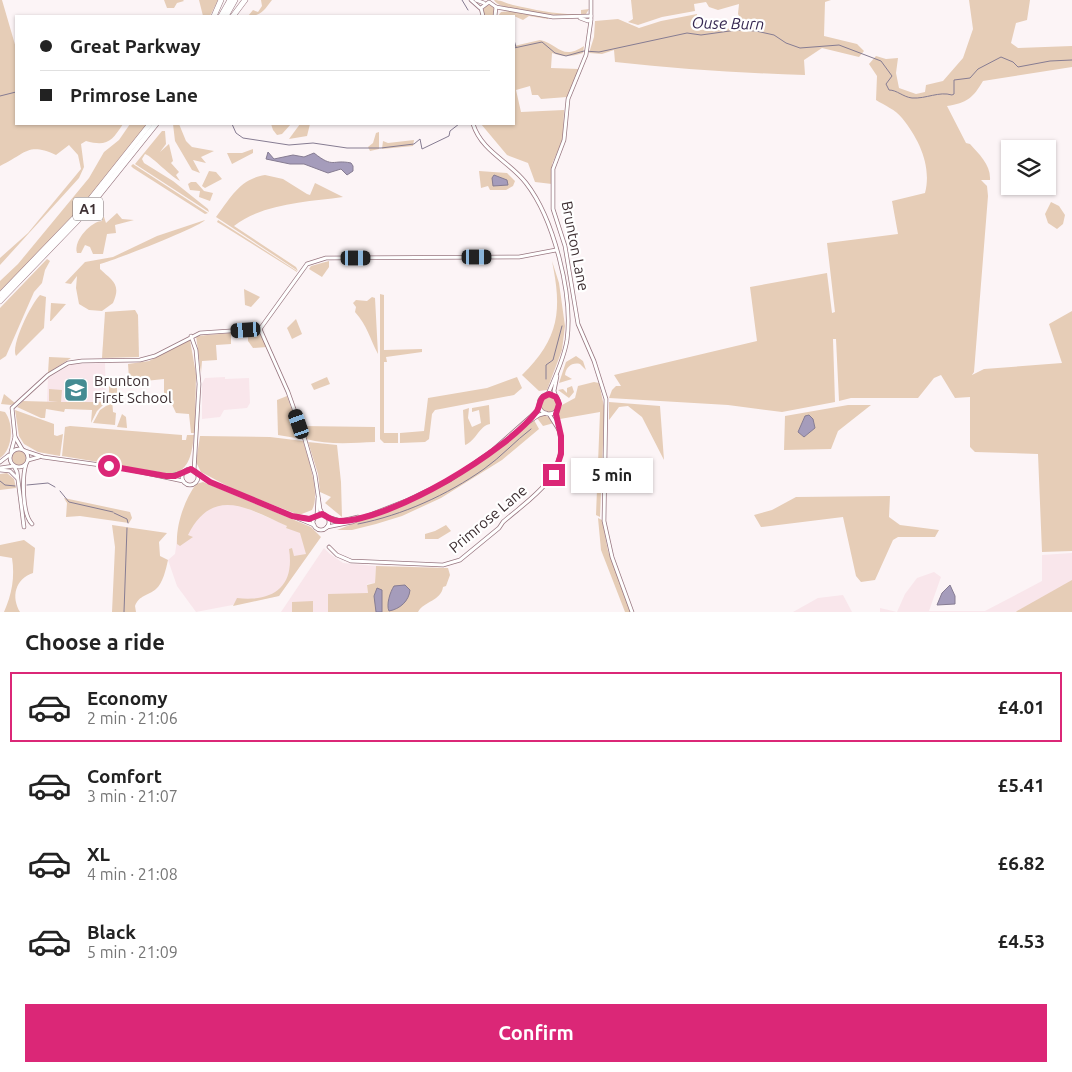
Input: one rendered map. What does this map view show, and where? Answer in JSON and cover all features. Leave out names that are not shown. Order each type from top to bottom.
[{"type":"highway","points":[[214,15],[221,0]]},
{"type":"highway","points":[[222,15],[230,0]]},
{"type":"highway","points":[[227,15],[235,0]]},
{"type":"highway","points":[[235,15],[245,0]]},
{"type":"highway","name":"A1","points":[[0,295],[85,206],[149,125]]},
{"type":"highway","name":"A1","points":[[0,301],[83,214],[155,125]]},
{"type":"street","points":[[471,0],[480,9],[483,15]]},
{"type":"street","points":[[476,0],[484,3],[491,2],[505,9],[553,17],[588,18]]},
{"type":"street","name":"Brunton Lane","points":[[591,0],[588,18],[590,29],[586,55],[567,105],[564,140],[554,169],[553,209],[566,252],[578,324],[600,379],[607,413],[604,521],[612,557],[632,612]]},
{"type":"street","points":[[480,9],[484,3]]},
{"type":"street","points":[[496,6],[496,14],[505,9]]},
{"type":"street","points":[[474,125],[486,147],[524,181],[541,207],[556,250],[568,318],[565,348],[548,394],[541,398],[537,411],[515,432]]},
{"type":"street","points":[[260,329],[307,264],[326,258],[519,258],[556,250]]},
{"type":"street","points":[[24,527],[19,481],[10,460],[14,437],[12,408],[48,375],[68,363],[140,360],[154,356],[200,333],[260,329]]},
{"type":"street","points":[[260,329],[288,392],[305,440],[323,514],[341,521],[376,513]]},
{"type":"street","points":[[191,336],[196,350],[199,384],[199,408],[194,457],[196,482]]},
{"type":"street","points":[[187,470],[195,472],[210,482],[314,525],[320,530],[344,524],[408,500],[450,480],[539,415],[556,411],[559,404],[554,390],[557,373]]},
{"type":"street","points":[[548,394],[556,397]]},
{"type":"street","points":[[540,406],[548,414]]},
{"type":"street","name":"Primrose Lane","points":[[329,547],[339,557],[355,561],[442,565],[456,562],[499,528],[503,522],[552,478],[561,454],[556,411]]},
{"type":"street","name":"Primrose Lane","points":[[548,414],[559,430]]},
{"type":"street","points":[[14,437],[24,450],[27,462],[24,484],[27,516],[32,524]]},
{"type":"street","points":[[0,462],[11,453],[24,450],[42,457],[166,476],[190,485],[196,482],[210,482]]},
{"type":"street","points":[[0,469],[14,466],[20,467],[27,462],[42,457]]},
{"type":"street","points":[[166,476],[183,473],[187,470],[194,457]]},
{"type":"street","points":[[0,469],[12,472],[19,481]]},
{"type":"street","points":[[183,473],[183,481]]},
{"type":"street","points":[[314,525],[314,519],[317,515],[318,498]]},
{"type":"street","points":[[317,515],[323,514]]},
{"type":"street","points":[[292,516],[314,519]]},
{"type":"street","points":[[327,517],[327,527]]},
{"type":"shaded area","points":[[0,0],[2,0],[15,45],[15,125],[122,125],[116,135],[104,143],[86,141],[81,144],[84,167],[79,178],[0,265],[0,258],[28,233],[81,169],[78,155],[69,145],[56,155],[39,150],[27,151],[0,166]]},
{"type":"shaded area","points":[[164,0],[184,1],[177,3],[174,8],[167,8]]},
{"type":"shaded area","points":[[199,0],[218,0],[210,15],[203,15]]},
{"type":"shaded area","points":[[261,0],[272,0],[260,14],[249,15],[253,10],[258,12],[262,6]]},
{"type":"shaded area","points":[[494,0],[530,9],[564,14],[581,14],[581,10],[589,9],[582,16],[549,14],[508,8]]},
{"type":"shaded area","points":[[631,0],[831,0],[825,2],[824,36],[857,44],[864,51],[859,57],[822,48],[804,60],[805,75],[615,62],[614,50],[602,54],[589,53],[594,37],[595,21],[618,19],[639,28],[661,21],[697,14],[697,30],[745,28],[738,14],[739,4],[718,10],[709,7],[706,2],[694,4],[695,11],[662,17],[638,25],[628,22],[633,19]]},
{"type":"shaded area","points":[[969,0],[1030,0],[1027,20],[1016,23],[1011,43],[1018,48],[1072,46],[1072,67],[983,81],[969,99],[947,106],[966,143],[970,144],[981,156],[989,169],[990,175],[990,180],[981,180],[987,186],[988,196],[974,372],[972,375],[984,369],[1062,363],[1049,324],[1072,311],[1072,551],[1042,552],[1038,454],[975,452],[970,447],[970,397],[955,398],[941,375],[934,378],[918,398],[851,398],[839,401],[836,339],[833,339],[835,402],[782,412],[728,405],[609,398],[616,386],[621,386],[614,375],[757,341],[750,287],[827,273],[832,313],[835,312],[827,243],[898,234],[892,201],[925,193],[927,183],[923,153],[919,144],[899,115],[876,100],[877,76],[869,64],[876,56],[886,59],[898,58],[896,73],[899,88],[916,94],[925,92],[926,85],[943,81],[963,58],[973,29]]},
{"type":"shaded area","points":[[489,5],[494,9],[493,15],[485,15],[483,11]]},
{"type":"shaded area","points":[[510,11],[548,19],[529,16],[523,20],[515,15],[499,15],[501,12]]},
{"type":"shaded area","points":[[540,40],[565,52],[577,50],[584,46],[583,53],[575,55],[563,56],[552,53],[551,68],[579,69],[567,97],[541,99],[538,95],[532,95],[530,86],[516,90],[521,112],[564,110],[563,139],[552,164],[552,184],[535,182],[528,163],[507,155],[482,125],[515,125],[515,46]]},
{"type":"shaded area","points":[[129,125],[147,125],[108,176],[71,219],[0,291],[0,281],[18,264],[89,178],[104,152],[119,140]]},
{"type":"shaded area","points":[[173,125],[179,125],[186,141],[192,147],[214,151],[201,157],[206,163],[193,160],[200,173],[192,170],[175,141]]},
{"type":"shaded area","points":[[271,125],[290,125],[282,134],[277,135]]},
{"type":"shaded area","points":[[299,125],[310,125],[307,136],[289,139]]},
{"type":"shaded area","points":[[162,131],[165,131],[166,144],[160,152],[169,144],[173,161],[171,163],[179,172],[176,175],[180,181],[145,154],[142,159],[144,163],[173,181],[208,209],[209,212],[135,164]]},
{"type":"shaded area","points":[[379,132],[379,149],[370,151],[368,147],[373,143],[376,133]]},
{"type":"shaded area","points":[[414,140],[413,146],[382,149],[383,141],[388,143]]},
{"type":"shaded area","points":[[253,149],[253,153],[232,164],[227,153],[242,153]]},
{"type":"shaded area","points":[[268,152],[274,159],[293,155],[304,157],[314,153],[329,162],[351,163],[353,171],[347,175],[341,169],[328,173],[304,164],[290,164],[266,159]]},
{"type":"shaded area","points":[[133,164],[208,213],[205,214],[133,168],[131,166]]},
{"type":"shaded area","points":[[209,171],[216,172],[222,179],[205,188],[202,186]]},
{"type":"shaded area","points":[[479,171],[507,173],[515,181],[513,186],[506,190],[490,190],[488,186],[481,188]]},
{"type":"shaded area","points":[[265,175],[283,179],[310,195],[315,183],[343,197],[272,208],[246,218],[234,226],[296,267],[298,271],[216,217],[242,185],[256,177]]},
{"type":"shaded area","points":[[494,175],[507,180],[508,185],[493,186],[492,178]]},
{"type":"shaded area","points":[[196,182],[204,191],[213,193],[210,201],[199,197],[200,191],[190,190],[188,184]]},
{"type":"shaded area","points":[[1051,202],[1059,206],[1065,215],[1063,224],[1057,229],[1048,223],[1045,214]]},
{"type":"shaded area","points":[[117,213],[122,219],[134,220],[115,225],[116,233],[107,234],[103,254],[93,254],[90,247],[85,245],[81,253],[77,253],[78,243],[84,232],[93,224],[102,221],[102,217],[104,217],[106,223]]},
{"type":"shaded area","points":[[205,220],[174,236],[100,264],[100,269],[116,286],[113,303],[102,311],[89,310],[79,304],[76,288],[77,276],[71,284],[65,283],[85,262],[113,257],[157,236]]},
{"type":"shaded area","points":[[218,220],[297,271],[297,272],[217,222]]},
{"type":"shaded area","points":[[47,259],[50,261],[45,270],[42,283],[34,292],[6,356],[0,360],[0,308]]},
{"type":"shaded area","points":[[329,261],[329,267],[322,277],[309,269],[311,266]]},
{"type":"shaded area","points":[[552,261],[559,283],[565,326],[562,350],[547,390],[539,391],[522,375],[544,348],[551,336],[555,322],[557,294]]},
{"type":"shaded area","points":[[244,289],[260,297],[251,307],[245,305]]},
{"type":"shaded area","points":[[380,294],[384,295],[384,350],[422,349],[422,352],[386,357],[387,362],[384,362],[384,433],[398,433],[398,443],[384,443],[380,439]]},
{"type":"shaded area","points":[[40,295],[46,297],[44,328],[16,356],[16,344],[19,335],[27,316]]},
{"type":"shaded area","points":[[372,297],[375,298],[378,354],[365,327],[355,312],[356,307],[353,303],[356,300],[367,301]]},
{"type":"shaded area","points":[[51,303],[66,304],[50,321]]},
{"type":"shaded area","points":[[135,310],[138,315],[139,357],[102,358],[105,312]]},
{"type":"shaded area","points":[[296,319],[302,334],[292,339],[287,328]]},
{"type":"shaded area","points":[[248,331],[259,331],[267,347],[253,348],[248,341]]},
{"type":"shaded area","points":[[231,333],[231,344],[216,345],[217,360],[202,361],[201,373],[196,336]]},
{"type":"shaded area","points":[[190,340],[196,374],[195,433],[191,433],[189,414],[176,413],[168,396],[164,396],[164,379],[117,384],[117,396],[112,398],[113,412],[116,413],[115,425],[93,423],[100,410],[109,404],[109,379],[129,378],[128,364],[149,361]]},
{"type":"shaded area","points":[[576,356],[583,361],[586,370],[580,364],[572,364],[565,375],[572,379],[559,383],[566,362]]},
{"type":"shaded area","points":[[49,357],[71,358],[48,373]]},
{"type":"shaded area","name":"Brunton First School","points":[[105,363],[106,402],[47,402],[48,378],[72,364]]},
{"type":"shaded area","points":[[225,377],[225,379],[249,378],[250,403],[247,408],[224,410],[220,417],[202,419],[202,384],[205,378]]},
{"type":"shaded area","points":[[327,377],[330,384],[314,390],[311,384]]},
{"type":"shaded area","points":[[517,377],[522,388],[514,395],[435,410],[432,414],[429,439],[425,442],[400,443],[400,433],[424,431],[428,398],[487,388]]},
{"type":"shaded area","points":[[594,382],[599,383],[604,406],[600,517],[596,515],[600,412],[560,419],[558,413],[562,405],[575,398],[578,386]]},
{"type":"shaded area","points":[[572,386],[574,392],[569,398],[558,390],[563,389],[567,393],[567,388]]},
{"type":"shaded area","points":[[49,389],[62,390],[61,402],[106,402],[97,411],[91,423],[92,410],[65,409],[64,412],[46,409],[45,418],[41,418],[17,407],[23,401],[58,402],[49,401]]},
{"type":"shaded area","points":[[4,394],[15,403],[11,405],[1,404]]},
{"type":"shaded area","points":[[287,396],[302,439],[278,435],[277,400]]},
{"type":"shaded area","points":[[546,396],[552,396],[557,401],[555,410],[546,412],[541,407],[541,401]]},
{"type":"shaded area","points":[[609,402],[660,406],[664,460],[642,417],[628,406],[619,407],[609,420]]},
{"type":"shaded area","points":[[489,405],[490,424],[486,425],[465,445],[463,410],[469,408],[468,418],[472,427],[481,423],[479,410],[472,412],[472,408]]},
{"type":"shaded area","points":[[848,405],[871,405],[838,431],[831,449],[784,450],[785,416]],"holes":[[[809,415],[813,419],[815,428],[804,437],[798,432],[804,418]]]},
{"type":"shaded area","points":[[15,410],[54,424],[54,435],[63,434],[60,456],[38,452],[24,444],[19,436]]},
{"type":"shaded area","points":[[0,411],[5,412],[8,417],[11,436],[8,449],[0,458]]},
{"type":"shaded area","points":[[122,414],[126,417],[127,428],[117,427]]},
{"type":"shaded area","points":[[544,415],[551,418],[554,423],[543,426],[537,418]]},
{"type":"shaded area","points":[[809,415],[813,419],[815,428],[804,437],[798,432],[805,416]]},
{"type":"shaded area","points":[[534,420],[539,429],[502,460],[441,498],[402,516],[376,524],[352,530],[337,530],[415,499],[449,482],[489,456]]},
{"type":"shaded area","points":[[302,426],[375,427],[375,442],[340,443],[314,441],[306,439]]},
{"type":"shaded area","points":[[65,427],[182,435],[182,440],[186,440],[187,435],[194,435],[189,460],[182,469],[171,474],[62,456]]},
{"type":"shaded area","points":[[200,436],[270,437],[303,441],[314,486],[315,495],[312,510],[299,515],[235,490],[201,472],[196,462]]},
{"type":"shaded area","points":[[308,442],[337,445],[342,517],[325,503],[331,497],[320,492],[318,474]]},
{"type":"shaded area","points":[[16,451],[22,451],[26,458],[22,465],[16,465],[12,461],[12,455]]},
{"type":"shaded area","points":[[7,473],[14,479],[16,488],[0,490],[0,474]]},
{"type":"shaded area","points":[[203,482],[311,527],[321,537],[279,596],[233,606],[237,598],[250,599],[261,597],[279,589],[285,582],[288,573],[290,562],[289,549],[292,548],[294,556],[306,554],[300,533],[286,528],[287,526],[246,508],[233,505],[220,506],[209,510],[198,520],[188,535],[193,537],[180,546],[177,544],[179,521],[184,505],[196,484]]},
{"type":"shaded area","points":[[890,496],[889,517],[900,525],[939,530],[935,537],[898,537],[893,540],[875,580],[861,582],[856,576],[843,517],[761,527],[754,515],[772,510],[796,497]]},
{"type":"shaded area","points":[[64,498],[130,512],[132,518],[129,523],[80,516],[66,517],[67,503]]},
{"type":"shaded area","points":[[219,502],[239,505],[307,534],[311,550],[279,596],[196,612],[177,586],[168,560],[175,554],[177,540],[182,529]]},
{"type":"shaded area","points":[[598,518],[602,520],[608,551],[631,612],[625,612],[601,550]]},
{"type":"shaded area","points":[[112,525],[167,533],[159,542],[160,556],[168,560],[162,580],[156,589],[137,602],[135,606],[136,612],[112,612],[115,547]]},
{"type":"shaded area","points":[[446,525],[451,531],[438,539],[425,539],[425,534]]},
{"type":"shaded area","points":[[24,540],[35,548],[33,573],[22,580],[16,589],[15,595],[20,612],[4,612],[12,585],[13,565],[12,558],[0,556],[0,545]]},
{"type":"shaded area","points":[[324,548],[343,563],[376,566],[375,583],[367,584],[370,612],[281,612]]},
{"type":"shaded area","points":[[1072,553],[1072,612],[897,612],[905,594],[917,578],[934,572],[941,577],[929,611],[985,611],[1042,581],[1042,555]]},
{"type":"shaded area","points":[[376,566],[448,568],[450,575],[442,592],[424,605],[418,612],[328,612],[328,594],[368,593],[367,585],[375,583]]},
{"type":"shaded area","points":[[1072,580],[1072,612],[1016,612],[1017,611]]},
{"type":"shaded area","points":[[405,585],[410,590],[406,601],[389,611],[389,599],[394,586]]},
{"type":"shaded area","points":[[950,585],[955,596],[955,604],[937,605],[942,593]]},
{"type":"shaded area","points":[[377,588],[382,590],[382,612],[376,612],[374,596]]},
{"type":"shaded area","points":[[843,595],[852,612],[793,612],[818,598]]},
{"type":"shaded area","points":[[313,601],[313,612],[292,612],[292,602]]},
{"type":"shaded area","points":[[880,608],[897,612],[880,612]]},
{"type":"waterway","points":[[462,0],[468,10]]},
{"type":"waterway","name":"Ouse Burn","points":[[515,48],[542,42],[555,53],[566,56],[584,51],[599,52],[687,33],[701,35],[737,30],[756,31],[774,35],[786,43],[800,48],[839,45],[881,61],[892,76],[886,84],[889,90],[912,98],[942,94],[952,95],[954,94],[954,80],[970,78],[978,69],[1001,57],[1013,62],[1018,67],[1050,61],[1072,60]]},
{"type":"waterway","name":"Ouse Burn","points":[[0,96],[15,92]]},
{"type":"waterway","name":"Ouse Burn","points":[[232,125],[236,133],[243,138],[289,145],[313,143],[347,148],[381,148],[414,144],[420,139],[422,149],[449,136],[450,131],[458,125]]},
{"type":"waterway","points":[[546,379],[546,365],[553,360],[562,326]]},
{"type":"waterway","points":[[358,524],[424,503],[455,487],[490,464],[531,429]]},
{"type":"waterway","points":[[0,481],[5,485],[15,486]]},
{"type":"waterway","points":[[27,485],[48,483],[55,487]]},
{"type":"waterway","points":[[60,491],[69,502],[113,512]]},
{"type":"waterway","points":[[114,513],[127,519],[128,523]]},
{"type":"waterway","points":[[124,612],[127,528]]},
{"type":"place","name":"Brunton First School","points":[[76,390]]},
{"type":"route","points":[[109,466],[166,476],[175,476],[191,469],[210,482],[292,516],[314,519],[317,515],[322,514],[333,520],[344,520],[376,513],[432,490],[450,480],[469,468],[515,432],[537,411],[540,400],[546,395],[552,394],[556,397],[559,404],[556,414],[561,436],[561,454],[554,475]]}]
